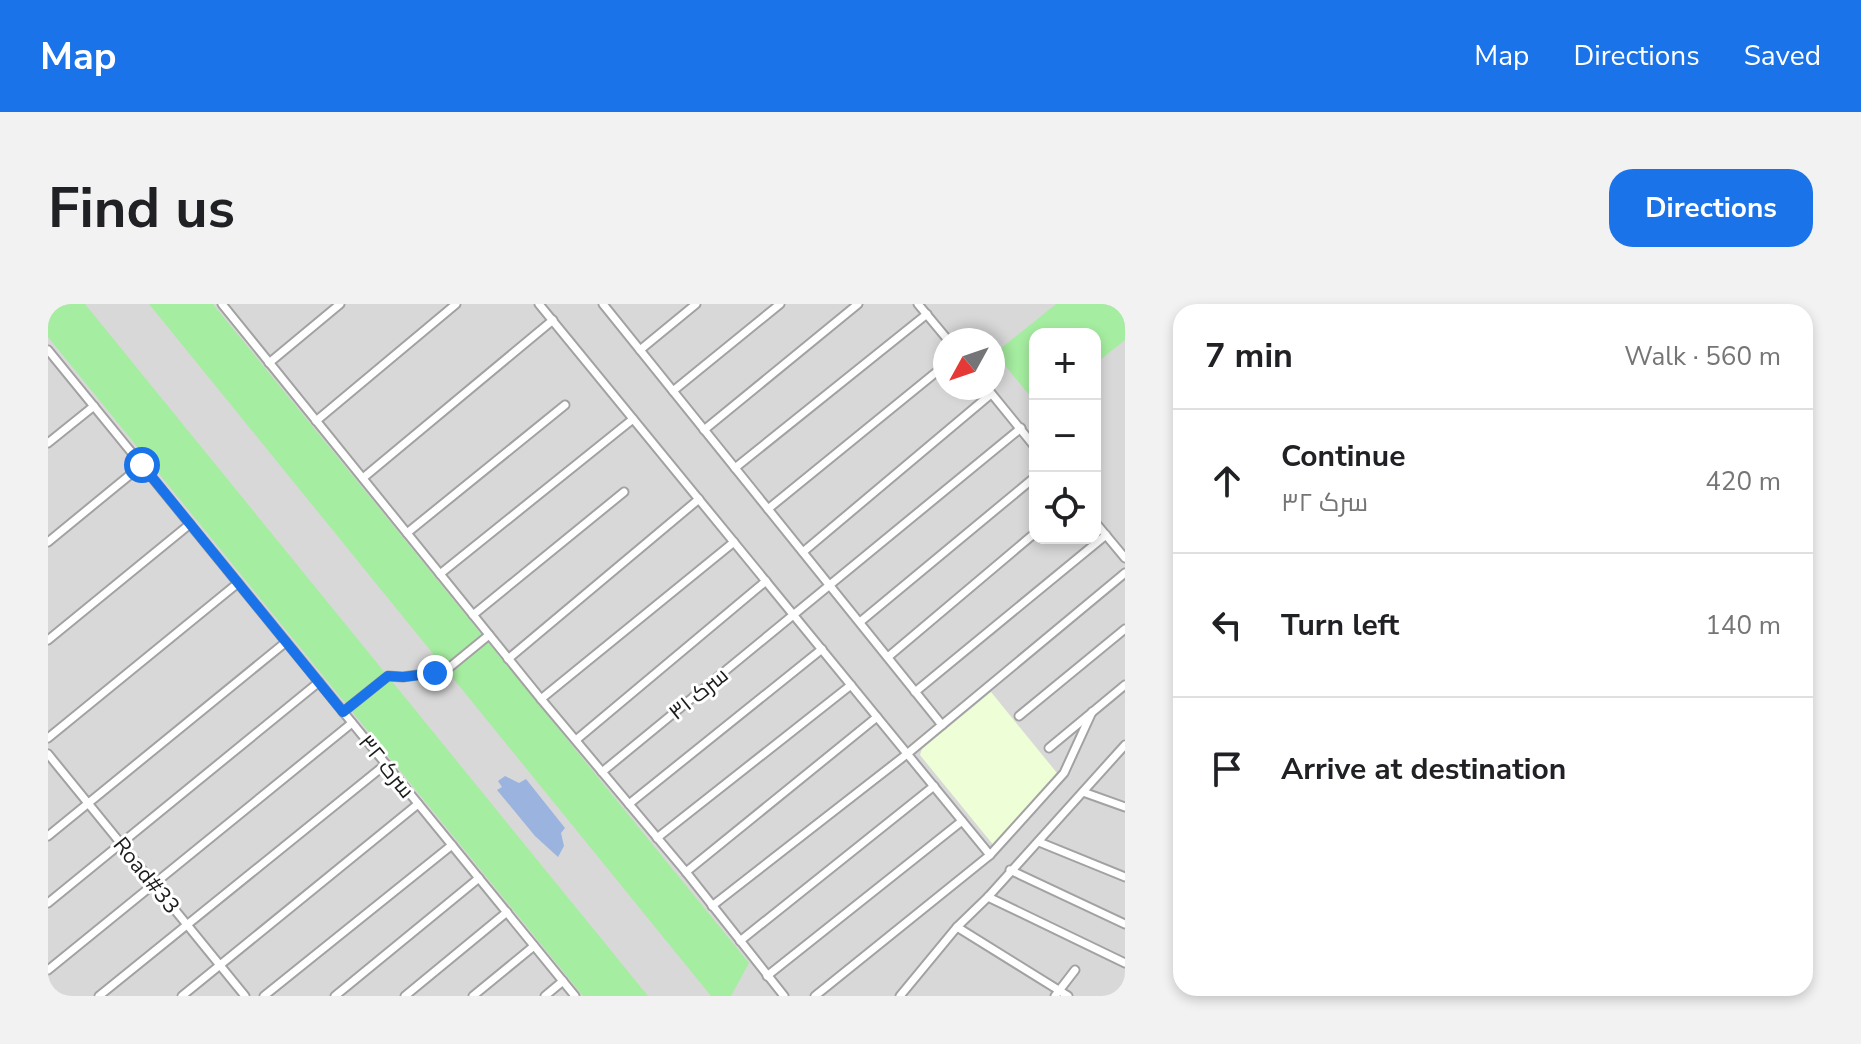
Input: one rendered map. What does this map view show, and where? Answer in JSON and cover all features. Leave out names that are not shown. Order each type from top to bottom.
[{"type":"street","points":[[222,304],[784,996]]},
{"type":"street","points":[[269,363],[340,304]]},
{"type":"street","points":[[316,421],[456,304]]},
{"type":"street","points":[[539,304],[990,855]]},
{"type":"street","points":[[603,304],[942,725]]},
{"type":"street","points":[[640,350],[696,304]]},
{"type":"street","points":[[673,391],[780,304]]},
{"type":"street","points":[[704,430],[858,304]]},
{"type":"street","points":[[918,304],[938,328]]},
{"type":"street","points":[[735,468],[927,314]]},
{"type":"street","points":[[363,478],[553,320]]},
{"type":"street","name":"سرک ۳۲","points":[[48,350],[575,996]]},
{"type":"street","points":[[768,509],[933,375]]},
{"type":"street","points":[[803,552],[979,400]]},
{"type":"street","points":[[997,400],[1029,439]]},
{"type":"street","points":[[407,533],[565,405]]},
{"type":"street","points":[[48,443],[94,406]]},
{"type":"street","points":[[440,574],[633,419]]},
{"type":"street","name":"سرک ۳۱","points":[[602,772],[1021,428]]},
{"type":"street","points":[[48,542],[142,465]]},
{"type":"street","points":[[860,622],[1029,482]]},
{"type":"street","points":[[473,615],[624,492]]},
{"type":"street","points":[[508,659],[699,499]]},
{"type":"street","points":[[48,640],[190,524]]},
{"type":"street","points":[[1101,529],[1125,558]]},
{"type":"street","points":[[915,692],[1106,535]]},
{"type":"street","points":[[888,657],[1029,538]]},
{"type":"street","points":[[541,699],[734,542]]},
{"type":"street","points":[[712,906],[907,754],[1125,573]]},
{"type":"street","points":[[576,740],[766,581]]},
{"type":"street","points":[[48,738],[238,583]]},
{"type":"street","points":[[1019,716],[1125,629]]},
{"type":"street","points":[[343,712],[388,676],[445,671],[489,635]]},
{"type":"street","points":[[48,836],[286,642]]},
{"type":"street","points":[[629,804],[822,649]]},
{"type":"street","points":[[48,903],[319,682]]},
{"type":"street","points":[[657,838],[851,685]]},
{"type":"street","points":[[1049,748],[1125,685]]},
{"type":"street","points":[[815,996],[990,855],[1064,773],[1092,712]]},
{"type":"street","points":[[686,872],[877,717]]},
{"type":"street","points":[[48,970],[352,723]]},
{"type":"street","points":[[904,995],[957,927],[1039,842],[1125,745]]},
{"type":"street","name":"Road#33","points":[[48,754],[245,996]]},
{"type":"street","points":[[99,996],[386,764]]},
{"type":"street","points":[[740,941],[934,786]]},
{"type":"street","points":[[1083,792],[1125,807]]},
{"type":"street","points":[[182,996],[418,804]]},
{"type":"street","points":[[767,976],[962,821]]},
{"type":"street","points":[[1039,842],[1125,877]]},
{"type":"street","points":[[264,996],[452,845]]},
{"type":"street","points":[[1010,870],[1125,924]]},
{"type":"street","points":[[335,996],[479,878]]},
{"type":"street","points":[[988,897],[1125,963]]},
{"type":"street","points":[[405,996],[507,912]]},
{"type":"street","points":[[957,927],[1057,994],[1068,996]]},
{"type":"street","points":[[473,996],[534,946]]},
{"type":"street","points":[[1057,994],[1075,970]]},
{"type":"street","points":[[545,996],[563,981]]},
{"type":"shaded area","points":[[48,304],[1125,304],[1125,996],[48,996]]},
{"type":"shaded area","points":[[991,692],[1057,773],[995,847],[920,755],[922,749]]},
{"type":"green space","points":[[48,304],[85,304],[648,996],[583,996],[48,337]]},
{"type":"green space","points":[[149,304],[213,304],[749,963],[731,996],[711,996]]},
{"type":"green space","points":[[1056,304],[1123,304],[1125,307],[1125,340],[1101,359],[1101,328],[1029,328],[1029,395],[1005,365],[1005,345]]},
{"type":"water","points":[[505,776],[519,783],[526,779],[565,828],[561,833],[564,846],[558,857],[535,836],[497,790],[502,787],[498,781]]},
{"type":"route","points":[[142,465],[343,712],[388,676],[435,673]]}]
